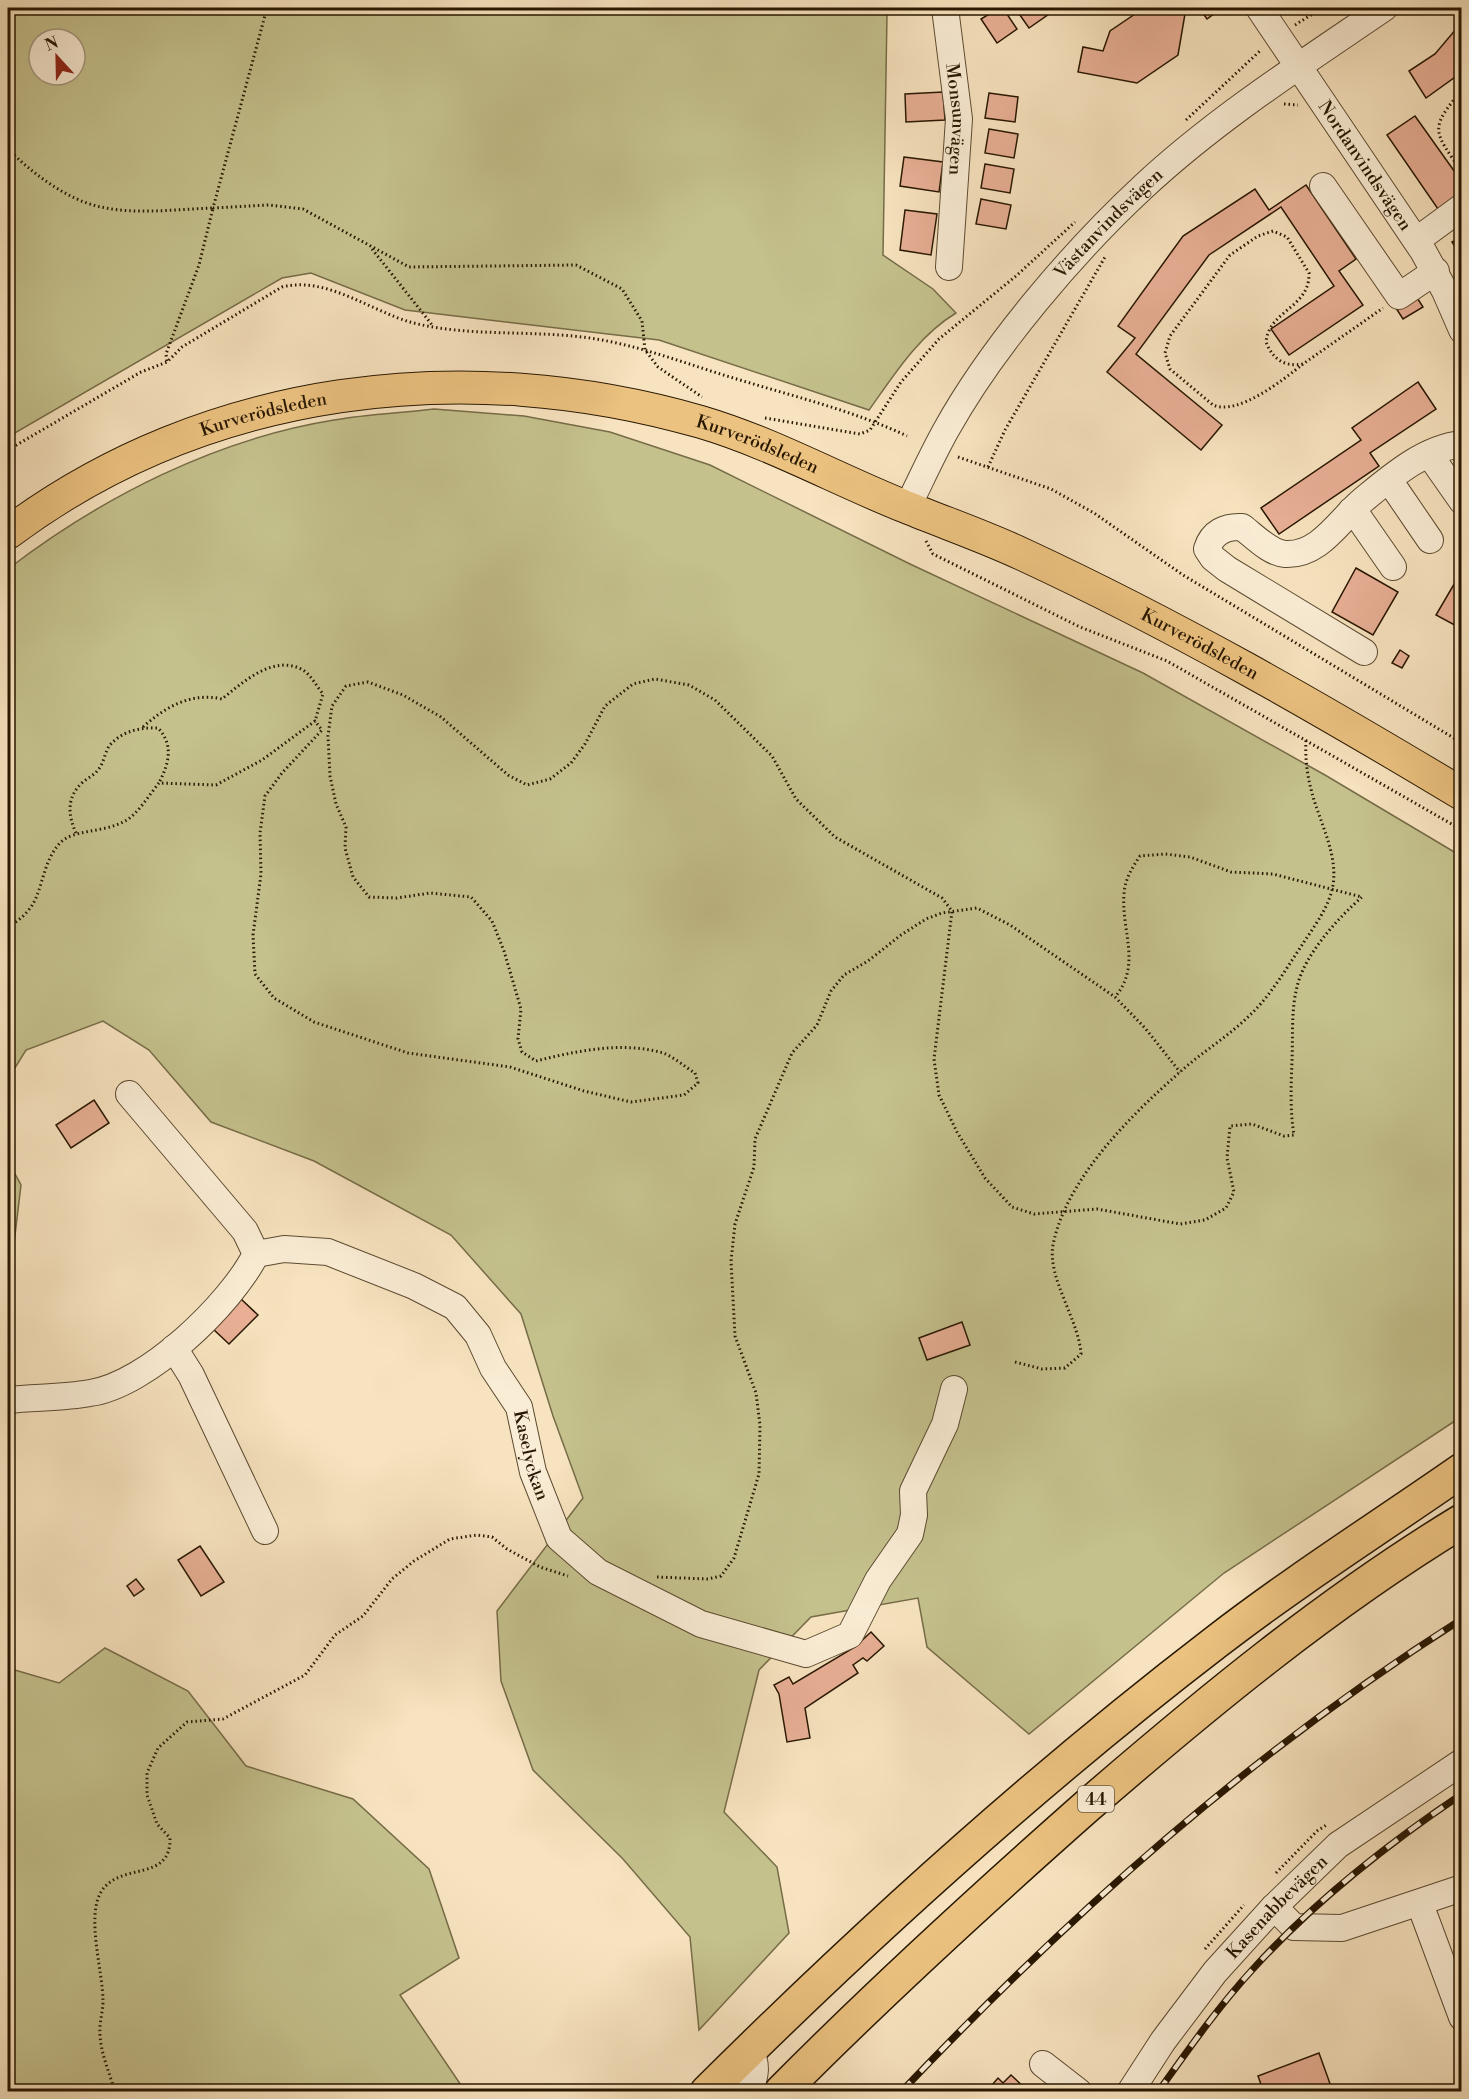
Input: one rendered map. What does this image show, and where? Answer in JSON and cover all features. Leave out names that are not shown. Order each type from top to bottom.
[{"type":"highway","points":[[1406,1509],[1461,1470]]},
{"type":"highway","name":"44","points":[[707,2091],[880,1924],[1015,1805],[1215,1642],[1303,1578],[1406,1509],[1461,1476]]},
{"type":"highway","name":"44","points":[[781,2091],[988,1894],[1162,1741],[1314,1621],[1461,1521]]},
{"type":"main road","name":"Kurverödsleden","points":[[8,533],[36,512],[94,477],[198,432],[241,418],[344,393],[476,386],[586,398],[655,409],[706,424],[1021,553],[1238,664],[1461,794]]},
{"type":"street","name":"Monsunvägen","points":[[945,8],[959,120],[949,267]]},
{"type":"street","name":"Nordanvindsvägen","points":[[1259,8],[1417,240],[1436,271],[1461,330]]},
{"type":"street","name":"Västanvindsvägen","points":[[907,508],[946,429],[1007,338],[1094,235],[1144,186],[1205,135],[1299,66],[1384,8]]},
{"type":"street","points":[[1323,186],[1399,296],[1436,271]]},
{"type":"street","points":[[1417,240],[1461,207]]},
{"type":"street","points":[[1364,652],[1227,569],[1213,558],[1207,549],[1216,534],[1232,527],[1242,527],[1276,552],[1286,554],[1297,552],[1328,536],[1351,511],[1389,480],[1429,454],[1448,445],[1461,444]]},
{"type":"street","points":[[1429,454],[1461,501]]},
{"type":"street","points":[[1389,480],[1430,540]]},
{"type":"street","points":[[1351,511],[1359,518],[1393,567]]},
{"type":"street","points":[[8,1401],[92,1393],[128,1379],[174,1348],[244,1277],[256,1254],[245,1232],[129,1094]]},
{"type":"street","name":"Kaselyckan","points":[[256,1254],[284,1249],[328,1252],[414,1286],[455,1306],[477,1335],[493,1368],[519,1407],[533,1472],[559,1538],[598,1572],[701,1624],[806,1654],[850,1635],[878,1580],[910,1534],[914,1515],[913,1491],[945,1425],[954,1389]]},
{"type":"street","points":[[174,1348],[191,1375],[265,1531]]},
{"type":"street","name":"Kasenabbevägen","points":[[1130,2091],[1215,1972],[1274,1907],[1338,1845],[1461,1762]]},
{"type":"street","points":[[1274,1907],[1294,1927],[1342,1929],[1461,1888]]},
{"type":"street","points":[[1420,1904],[1461,2017]]},
{"type":"street","points":[[748,2091],[754,2081],[756,2067],[749,2049]]},
{"type":"street","points":[[1043,2064],[1079,2091]]},
{"type":"path","points":[[167,362],[166,354],[195,275],[267,8]]},
{"type":"path","points":[[1294,26],[1322,8]]},
{"type":"path","points":[[1181,124],[1261,50]]},
{"type":"path","points":[[1461,90],[1442,114],[1437,127],[1439,139],[1461,172]]},
{"type":"path","points":[[1275,107],[1291,104],[1304,109]]},
{"type":"path","points":[[8,148],[42,178],[84,201],[101,207],[125,210],[269,205],[303,209],[370,248],[409,267],[576,265],[622,289],[642,321],[645,350],[658,367],[704,398]]},
{"type":"path","points":[[759,416],[860,435],[870,429],[901,382],[939,339],[1016,276],[1077,220]]},
{"type":"path","points":[[1303,364],[1284,364],[1275,359],[1266,342],[1269,326],[1299,301],[1310,283],[1306,265],[1287,237],[1274,231],[1258,236],[1230,255],[1170,336],[1165,353],[1170,369],[1213,405],[1220,408],[1238,406],[1303,364],[1399,296]]},
{"type":"path","points":[[370,248],[433,326]]},
{"type":"path","points":[[988,467],[1005,430],[1105,257]]},
{"type":"path","points":[[8,450],[141,372],[167,362],[182,347],[282,287],[298,283],[337,292],[410,322],[433,326],[594,339],[645,350],[873,422],[907,436]]},
{"type":"path","points":[[958,457],[1051,489],[1094,513],[1183,575],[1461,743]]},
{"type":"path","points":[[907,508],[933,554],[1080,627],[1167,661],[1461,830]]},
{"type":"path","points":[[76,833],[69,817],[71,799],[81,784],[97,771],[110,745],[127,733],[143,727],[158,714],[180,702],[206,695],[222,699],[249,678],[284,664],[303,670],[323,694],[315,721],[262,760],[216,785],[159,783]]},
{"type":"path","points":[[315,721],[322,730],[282,773],[265,796],[260,833],[261,874],[253,935],[255,974],[274,998],[314,1022],[408,1053],[510,1067],[584,1091],[631,1102],[684,1095],[698,1083],[695,1073],[664,1054],[632,1047],[569,1053],[536,1061],[522,1052],[518,1039],[522,1009],[504,951],[492,921],[471,897],[430,893],[396,898],[369,897],[353,877],[345,848],[346,827],[336,804],[330,776],[328,736],[332,706],[346,686],[368,682],[403,695],[441,717],[508,776],[526,785],[550,778],[571,763],[585,744],[605,706],[633,684],[655,679],[689,685],[715,700],[772,756],[796,799],[836,837],[942,898],[952,911],[934,1059],[939,1095],[957,1132],[985,1178],[1012,1207],[1034,1214],[1097,1209],[1180,1224],[1205,1220],[1226,1208],[1234,1192],[1227,1158],[1230,1126],[1252,1124],[1284,1136],[1294,1135],[1291,1097],[1297,985],[1312,956],[1340,917],[1362,897],[1273,874],[1231,872],[1190,857],[1165,854],[1140,856],[1129,872],[1124,894],[1130,955],[1126,984],[1115,997]]},
{"type":"path","points":[[8,927],[27,913],[35,900],[47,860],[62,841],[76,833],[105,830],[128,820],[159,783],[166,769],[169,753],[166,737],[158,728],[143,727]]},
{"type":"path","points":[[1015,1362],[1042,1369],[1065,1368],[1081,1354],[1080,1338],[1056,1272],[1053,1247],[1064,1212],[1075,1188],[1098,1157],[1180,1072],[1251,1014],[1280,979],[1324,909],[1332,889],[1334,868],[1305,759],[1306,739]]},
{"type":"path","points":[[616,1581],[638,1577],[708,1579],[721,1576],[734,1558],[759,1474],[760,1425],[756,1393],[735,1336],[731,1261],[735,1224],[754,1167],[755,1139],[792,1053],[817,1025],[831,991],[844,975],[868,961],[926,919],[952,911],[977,908],[1010,925],[1115,997],[1145,1028],[1180,1072]]},
{"type":"path","points":[[115,2091],[99,2034],[104,2002],[95,1914],[101,1892],[116,1876],[158,1866],[170,1851],[170,1838],[157,1824],[147,1795],[147,1773],[158,1748],[187,1722],[223,1719],[304,1675],[335,1635],[363,1616],[392,1579],[450,1539],[477,1535],[492,1537],[507,1549],[540,1567],[577,1578]]},
{"type":"shaded area","points":[[8,8],[869,8],[887,14],[883,255],[933,289],[956,313],[942,322],[918,345],[869,410],[659,340],[405,310],[311,273],[282,278],[8,437]]},
{"type":"shaded area","points":[[434,409],[524,416],[610,432],[710,465],[910,564],[1143,673],[1325,775],[1461,856],[1461,1417],[1224,1573],[1029,1734],[927,1647],[918,1598],[811,1617],[759,1670],[724,1812],[777,1867],[789,1933],[699,2030],[690,1937],[623,1859],[533,1770],[501,1681],[497,1611],[583,1498],[553,1416],[521,1314],[451,1235],[314,1161],[211,1122],[149,1050],[103,1021],[26,1050],[8,1079],[8,569],[82,518],[121,495],[162,475],[246,441],[290,429],[346,418]]},
{"type":"shaded area","points":[[8,1161],[21,1185],[8,1294]]},
{"type":"shaded area","points":[[105,1648],[188,1691],[246,1766],[353,1799],[429,1869],[459,1958],[400,1995],[465,2091],[8,2091],[8,1668],[59,1683]]},
{"type":"building","points":[[1003,8],[1017,29],[997,43],[981,19]]},
{"type":"building","points":[[1015,8],[1044,8],[1049,14],[1029,28]]},
{"type":"building","points":[[1144,8],[1186,8],[1178,55],[1137,83],[1078,72],[1083,47],[1103,51],[1110,31]]},
{"type":"building","points":[[1199,8],[1211,8],[1215,13],[1207,19]]},
{"type":"building","points":[[1462,22],[1462,72],[1426,98],[1409,71],[1435,54]]},
{"type":"building","points":[[943,92],[945,120],[906,122],[905,94]]},
{"type":"building","points":[[989,93],[1018,97],[1015,122],[985,118]]},
{"type":"building","points":[[1415,116],[1462,182],[1462,193],[1438,209],[1387,135]]},
{"type":"building","points":[[989,129],[1018,134],[1014,158],[985,153]]},
{"type":"building","points":[[904,157],[943,162],[939,192],[900,186]]},
{"type":"building","points":[[985,164],[1014,169],[1010,193],[981,188]]},
{"type":"building","points":[[1306,185],[1356,259],[1339,271],[1363,305],[1289,355],[1271,329],[1334,286],[1281,207],[1209,255],[1136,354],[1222,425],[1201,450],[1107,372],[1135,338],[1118,326],[1183,236],[1255,189],[1269,210]]},
{"type":"building","points":[[981,199],[1011,205],[1006,229],[976,224]]},
{"type":"building","points":[[905,210],[937,214],[931,255],[900,250]]},
{"type":"building","points":[[1462,236],[1462,256],[1461,256],[1452,242]]},
{"type":"building","points":[[1414,293],[1423,307],[1403,319],[1394,305]]},
{"type":"building","points":[[1418,382],[1436,409],[1370,453],[1379,466],[1279,534],[1261,508],[1361,440],[1352,428]]},
{"type":"building","points":[[1356,568],[1398,592],[1373,635],[1332,612]]},
{"type":"building","points":[[1460,574],[1462,575],[1462,629],[1436,615]]},
{"type":"building","points":[[1400,650],[1409,656],[1402,668],[1392,663]]},
{"type":"building","points":[[94,1100],[109,1123],[71,1148],[56,1125]]},
{"type":"building","points":[[241,1299],[258,1315],[229,1344],[212,1328]]},
{"type":"building","points":[[962,1322],[970,1345],[927,1360],[919,1338]]},
{"type":"building","points":[[200,1546],[224,1582],[201,1596],[178,1560]]},
{"type":"building","points":[[136,1579],[144,1589],[134,1596],[127,1586]]},
{"type":"building","points":[[871,1632],[884,1646],[867,1661],[863,1658],[853,1665],[858,1673],[805,1708],[810,1738],[787,1742],[779,1694],[774,1685],[789,1677],[793,1684],[855,1647]]},
{"type":"building","points":[[1319,2053],[1333,2092],[1259,2092],[1263,2090],[1258,2076]]},
{"type":"building","points":[[1011,2075],[1026,2089],[1024,2092],[986,2092],[998,2078],[1003,2083]]},
{"type":"railway","points":[[901,2092],[1031,1961],[1167,1838],[1310,1724],[1385,1670],[1462,1619]]},
{"type":"railway","points":[[1158,2092],[1228,1998],[1276,1944],[1379,1854],[1462,1794]]}]
